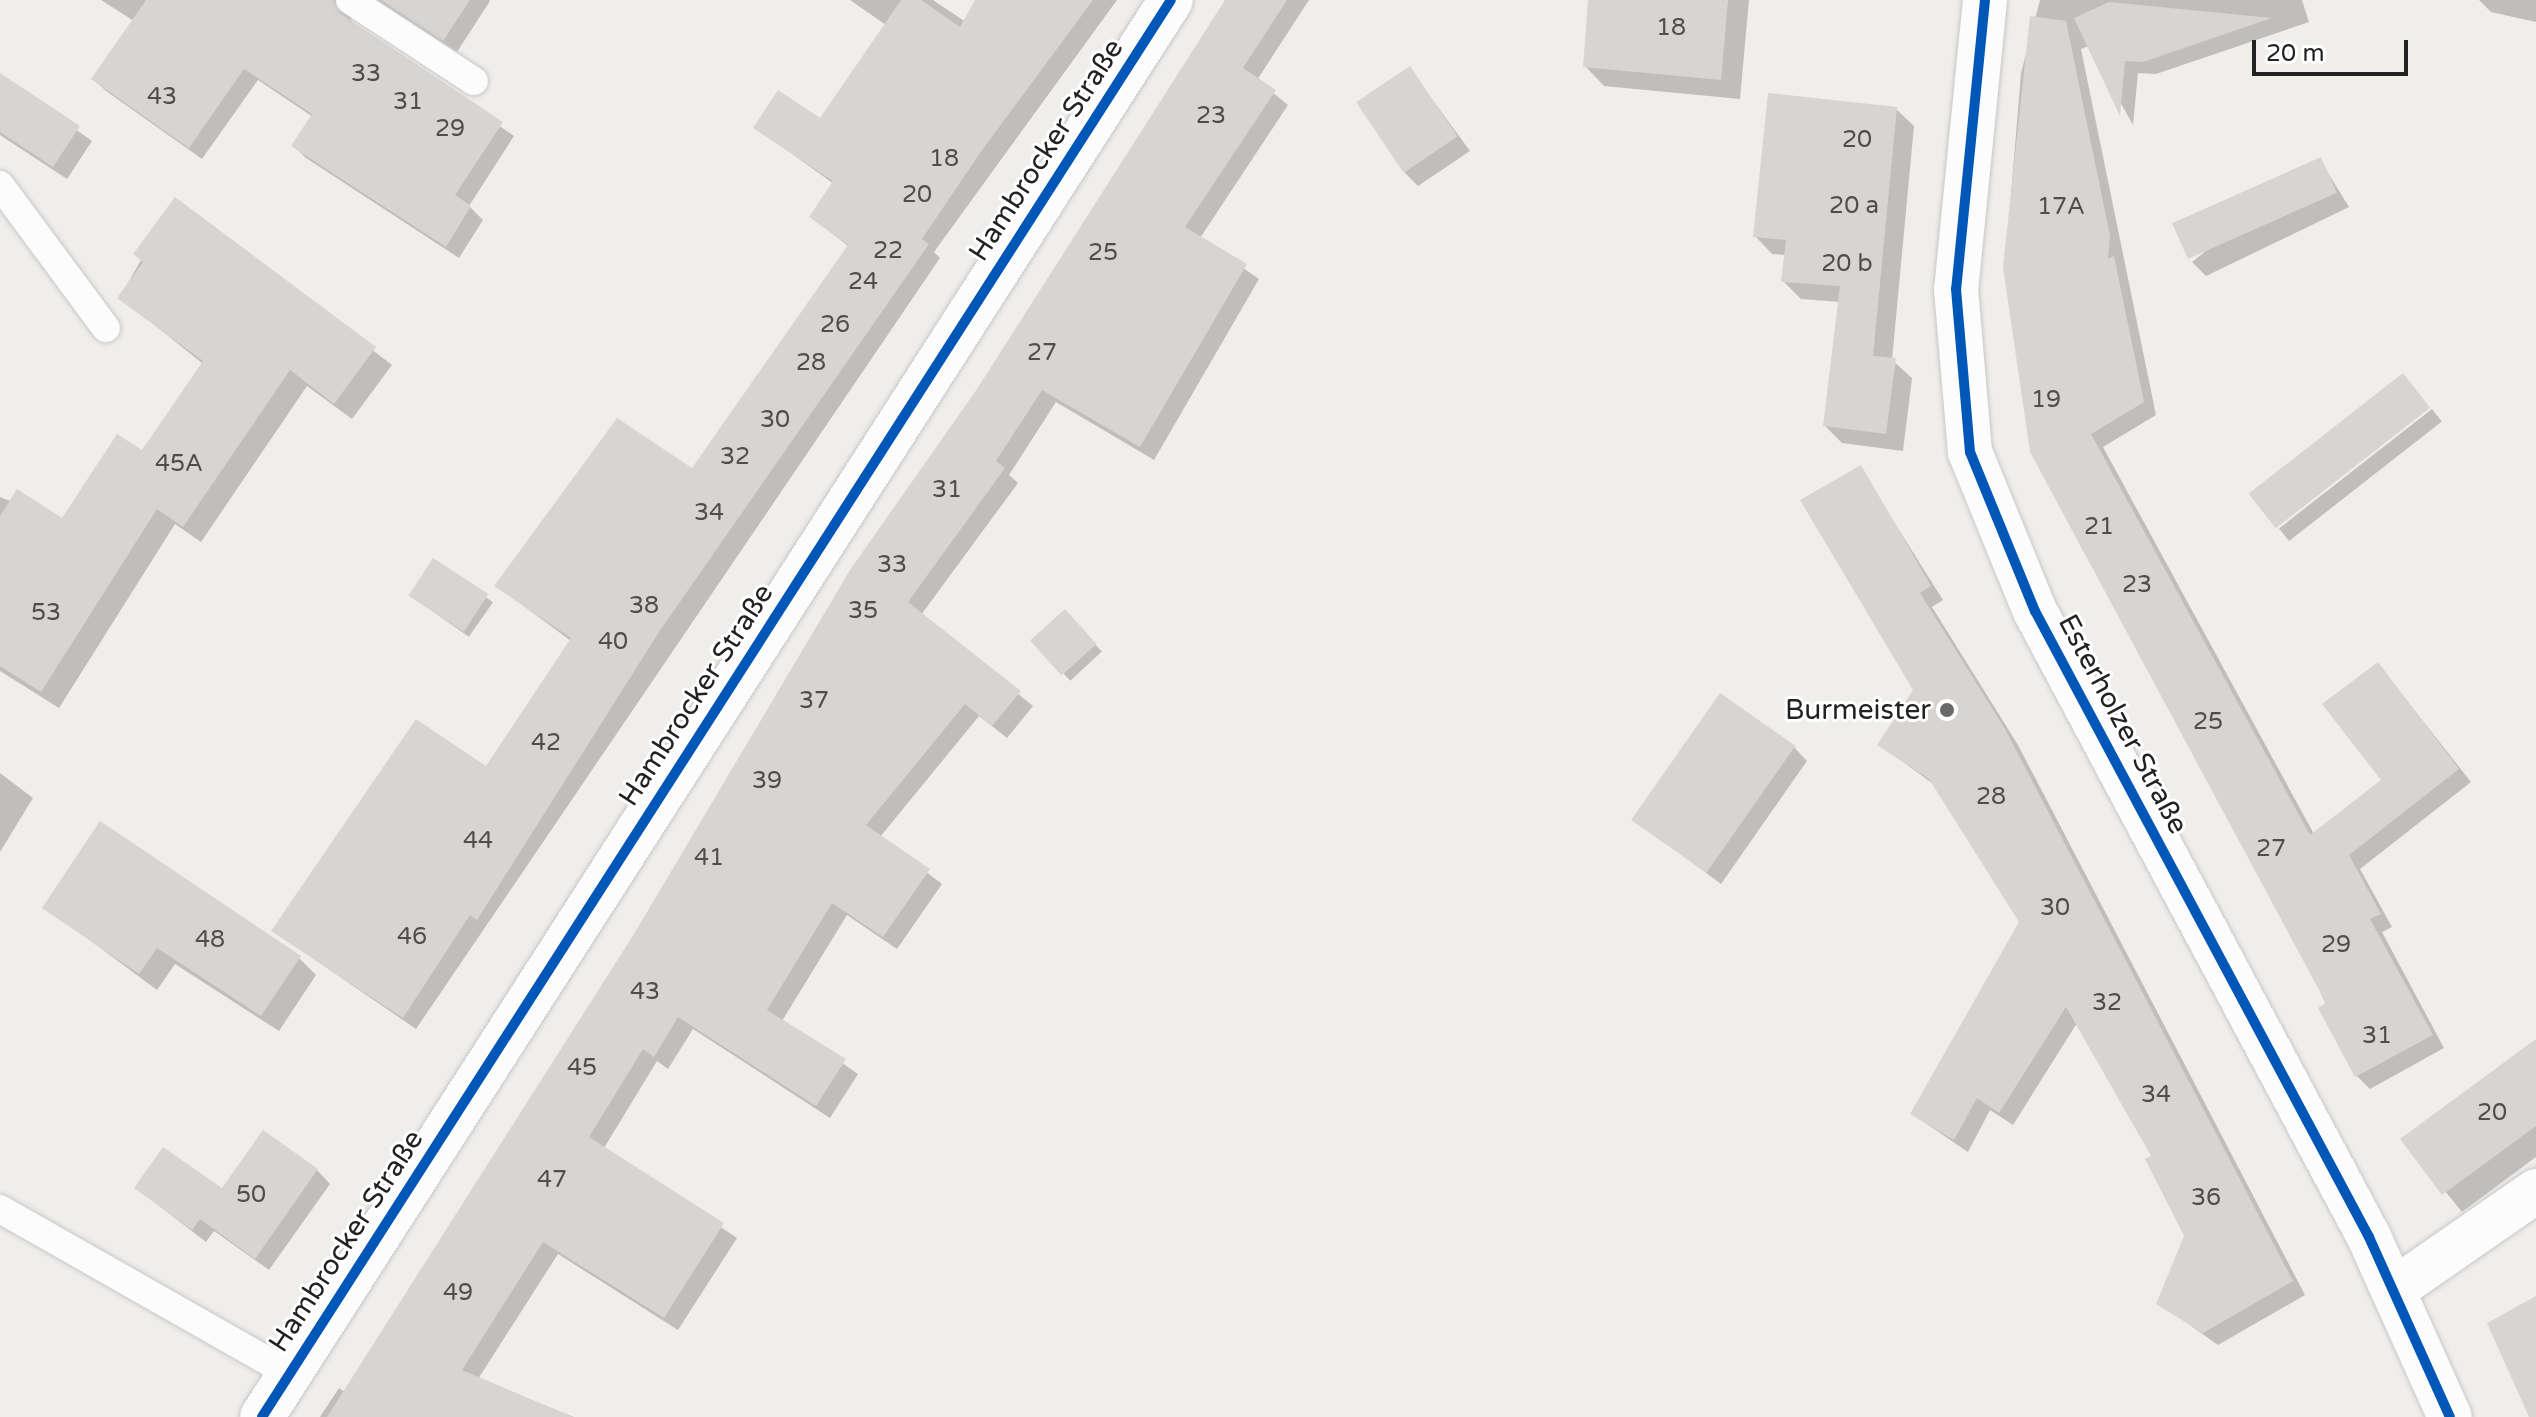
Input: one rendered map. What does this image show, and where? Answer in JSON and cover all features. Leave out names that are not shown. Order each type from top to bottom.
[{"type":"street","name":"Hambrocker Straße","points":[[262,1417],[1171,0]]},
{"type":"street","name":"Esterholzer Straße","points":[[1985,0],[1956,289],[1970,452],[2035,611],[2395,1289],[2450,1417]]},
{"type":"street","points":[[2395,1289],[2536,1191]]},
{"type":"lane","points":[[350,0],[474,81]]},
{"type":"lane","points":[[0,185],[106,328]]},
{"type":"lane","points":[[0,1209],[290,1374]]},
{"type":"building","points":[[146,0],[333,0],[341,14],[503,122],[455,195],[471,206],[446,247],[291,146],[312,114],[244,69],[189,148],[91,79]]},
{"type":"building","points":[[381,0],[470,0],[443,41]]},
{"type":"building","points":[[901,0],[921,0],[960,27],[975,0],[1093,0],[980,153],[922,239],[929,244],[659,632],[477,920],[470,915],[403,1018],[271,931],[416,719],[486,766],[571,638],[494,586],[617,418],[692,468],[848,245],[809,217],[833,181],[753,128],[778,90],[820,118]]},
{"type":"building","points":[[1225,0],[1287,0],[1243,68],[1276,90],[1185,227],[1247,264],[1140,447],[1042,390],[996,461],[1005,468],[908,602],[1021,691],[992,726],[965,704],[866,825],[930,869],[883,937],[832,903],[767,1010],[846,1059],[816,1106],[678,1017],[654,1057],[643,1049],[589,1137],[724,1223],[664,1318],[543,1242],[462,1370],[573,1417],[327,1417],[634,934],[850,570],[977,389]]},
{"type":"building","points":[[1588,0],[1728,0],[1721,80],[1583,67]]},
{"type":"building","points":[[2109,2],[2272,18],[2143,62],[2125,61],[2120,116],[2074,18]]},
{"type":"building","points":[[2030,16],[2066,21],[2110,236],[2108,259],[2114,256],[2144,402],[2091,434],[2310,835],[2381,780],[2322,704],[2378,662],[2459,769],[2349,855],[2381,914],[2370,919],[2433,1035],[2355,1077],[2318,1008],[2326,1003],[2030,452],[2003,267]]},
{"type":"building","points":[[1410,66],[1458,136],[1404,173],[1356,102]]},
{"type":"building","points":[[0,73],[80,126],[53,167],[0,132]]},
{"type":"building","points":[[1768,93],[1897,107],[1873,356],[1896,358],[1886,434],[1823,426],[1840,286],[1781,282],[1786,240],[1753,237]]},
{"type":"building","points":[[2321,157],[2337,193],[2188,259],[2172,223]]},
{"type":"building","points":[[175,197],[376,347],[334,404],[290,370],[183,527],[157,509],[41,692],[0,666],[0,516],[17,489],[62,518],[117,434],[142,450],[203,361],[117,298],[143,262],[133,254]]},
{"type":"building","points":[[2403,373],[2430,408],[2276,528],[2249,494]]},
{"type":"building","points":[[1861,465],[1931,586],[1920,593],[2005,729],[2293,1281],[2203,1333],[2156,1304],[2184,1236],[2145,1159],[2151,1156],[2066,1007],[1999,1113],[1977,1098],[1954,1140],[1910,1114],[2019,922],[1929,779],[1877,745],[1913,690],[1800,500]]},
{"type":"building","points":[[433,558],[488,594],[464,632],[408,596]]},
{"type":"building","points":[[1065,609],[1096,644],[1062,675],[1030,640]]},
{"type":"building","points":[[1720,693],[1795,746],[1706,873],[1631,820]]},
{"type":"building","points":[[100,821],[301,956],[261,1016],[157,948],[139,974],[42,908]]},
{"type":"building","points":[[2536,1039],[2536,1126],[2442,1195],[2400,1139]]},
{"type":"building","points":[[263,1130],[318,1169],[255,1259],[200,1219],[192,1230],[134,1188],[163,1147],[222,1188]]},
{"type":"building","points":[[2536,1296],[2536,1417],[2529,1417],[2487,1323]]},
{"type":"cycle path","points":[[262,1417],[1171,0]]},
{"type":"cycle path","points":[[1985,0],[1956,289],[1970,452],[2035,611],[2369,1237],[2450,1417]]},
{"type":"place","name":"Burmeister","points":[[1947,710]]}]
